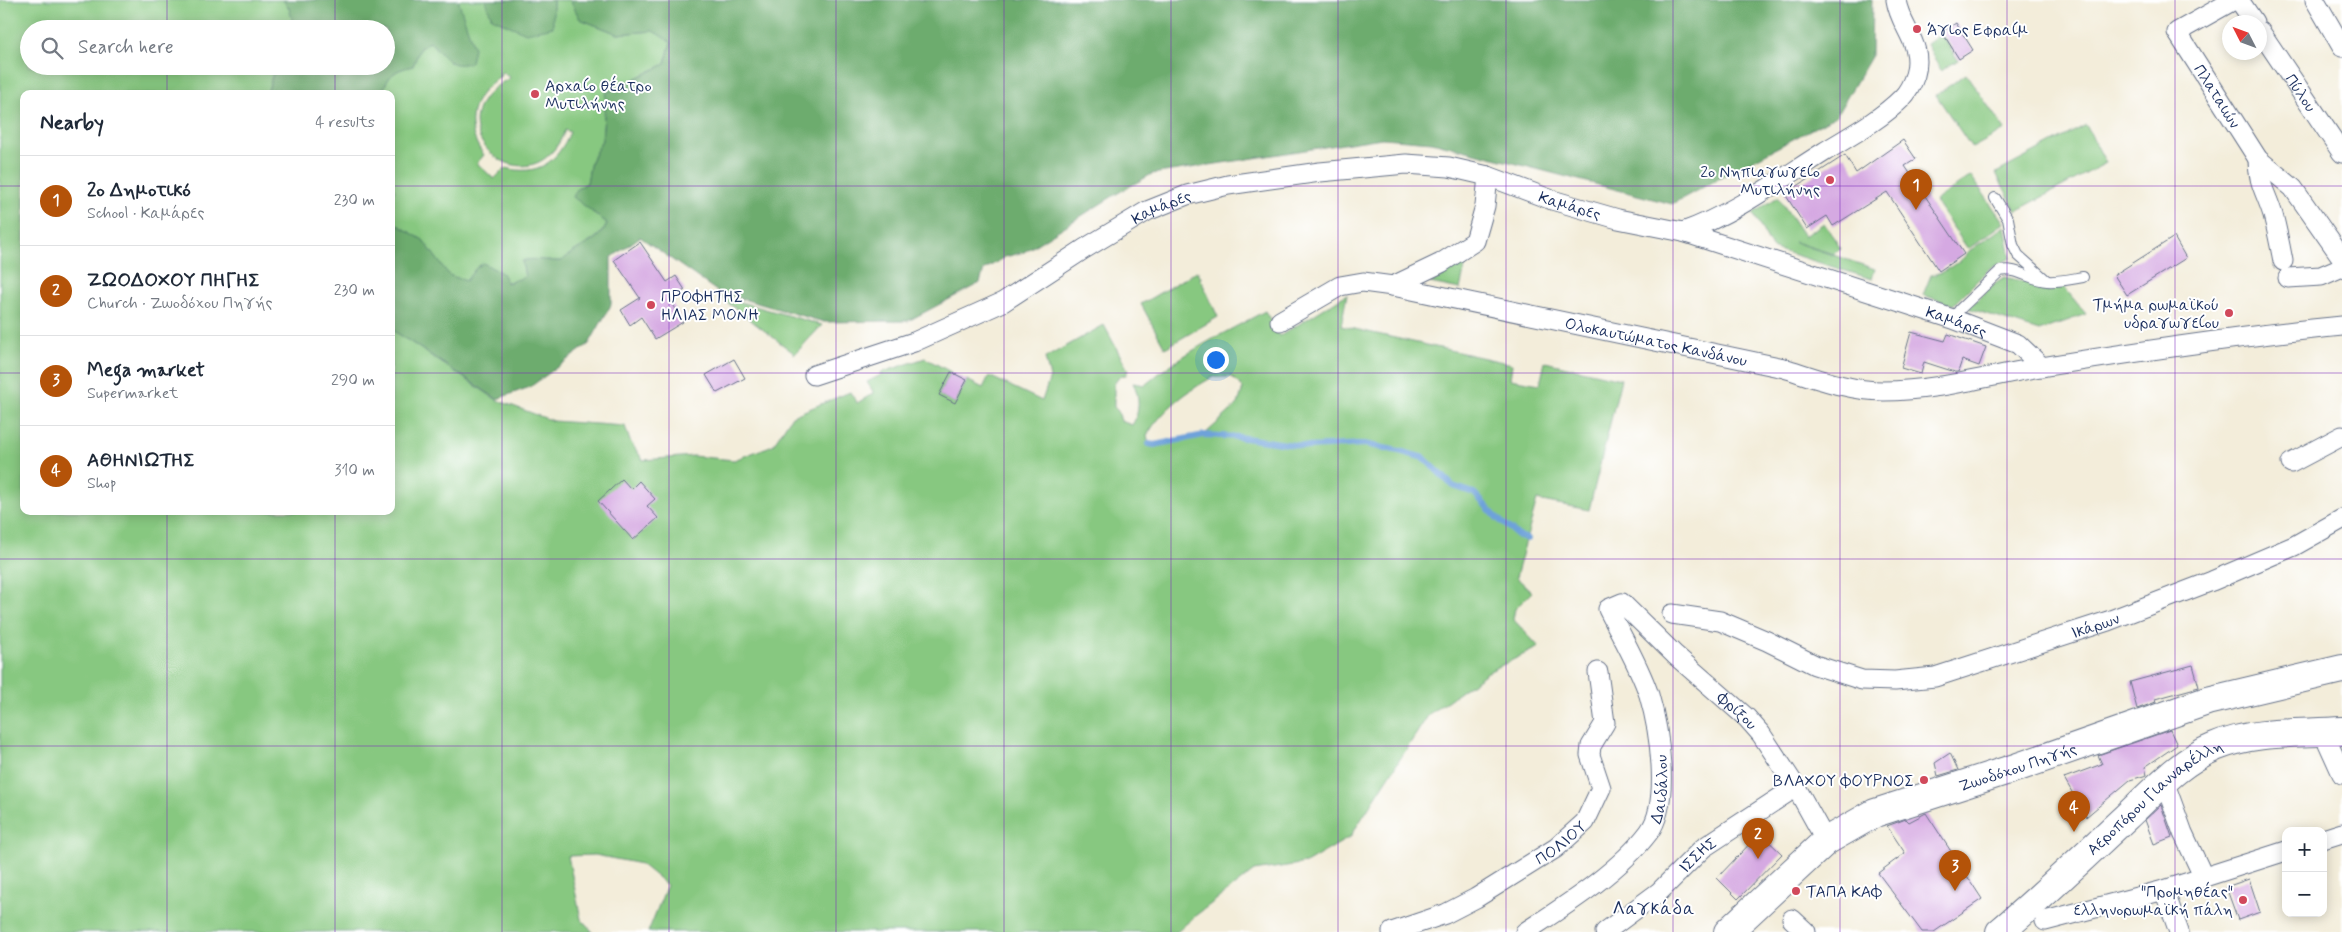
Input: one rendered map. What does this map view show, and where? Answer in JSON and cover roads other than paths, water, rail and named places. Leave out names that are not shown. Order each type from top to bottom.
[{"type":"main road","name":"Ζωοδόχου Πηγής","points":[[1728,932],[1826,841],[1874,813],[2018,767],[2207,701],[2342,669]]},
{"type":"main road","name":"Αεροπόρου Γιανναρέλλη","points":[[2000,932],[2043,919],[2164,781],[2200,755],[2228,742],[2248,737],[2332,732]]},
{"type":"street","points":[[1682,232],[1711,222],[1773,185],[1873,121],[1902,98],[1910,87],[1915,75],[1916,50],[1896,0]]},
{"type":"street","name":"Πλαταιών","points":[[2234,0],[2177,32],[2258,159],[2293,188],[2342,258]]},
{"type":"street","points":[[2239,0],[2249,15]]},
{"type":"street","points":[[2314,0],[2342,48]]},
{"type":"street","name":"Πύλου","points":[[2267,41],[2342,153]]},
{"type":"street","name":"Πλαταιών","points":[[2258,159],[2258,175],[2272,213],[2286,269],[2322,276],[2342,267]]},
{"type":"street","name":"Καμάρες","points":[[814,374],[914,342],[1003,302],[1084,249],[1147,211],[1187,194],[1228,185],[1292,176],[1406,164],[1449,167],[1488,176],[1552,200],[1618,218],[1682,232],[1953,319],[2018,344],[2042,367]]},
{"type":"street","points":[[1393,286],[1441,263],[1475,241],[1485,206],[1488,176]]},
{"type":"street","name":"Ολοκαυτώματος Κανδάνου","points":[[1280,321],[1340,286],[1363,282],[1393,286],[1784,368],[1847,387],[1882,391],[1924,388],[2042,367]]},
{"type":"street","points":[[2042,367],[2241,337],[2342,326]]},
{"type":"street","points":[[2292,463],[2342,436]]},
{"type":"street","name":"Ικάρων","points":[[1672,614],[1720,621],[1815,664],[1862,680],[1895,681],[1935,677],[2108,621],[2203,585],[2294,546],[2342,519]]},
{"type":"street","name":"Φρίξου","points":[[1622,603],[1675,655],[1747,718],[1796,787],[1826,841]]},
{"type":"street","name":"Δαιδάλου","points":[[1525,932],[1570,902],[1612,869],[1645,837],[1656,819],[1661,794],[1661,758],[1649,695],[1608,609],[1622,603]]},
{"type":"street","name":"ΠΟΛΙΟΥ","points":[[1392,932],[1445,914],[1476,898],[1556,848],[1585,822],[1601,788],[1590,755],[1591,746],[1605,722],[1598,672]]},
{"type":"street","points":[[2332,732],[2342,774]]},
{"type":"street","points":[[2164,781],[2183,833],[2204,878]]},
{"type":"street","name":"ΙΣΣΗΣ","points":[[1605,932],[1659,892],[1703,848],[1796,787]]},
{"type":"street","points":[[2327,838],[2342,833]]},
{"type":"street","points":[[2043,919],[2164,890],[2282,852]]},
{"type":"street","points":[[2164,890],[2179,932]]},
{"type":"lane","points":[[1995,198],[2008,219],[2013,245],[2018,255],[2046,281]]},
{"type":"lane","points":[[1953,319],[1960,309],[2000,271],[2016,271],[2046,281],[2083,277]]},
{"type":"waterway","points":[[1149,444],[1154,445],[1204,435],[1238,437],[1308,447],[1364,444],[1399,451],[1424,458],[1453,486],[1474,493],[1498,519],[1519,536],[1528,539]]},
{"type":"place","name":"Άγιος Εφραίμ","points":[[1917,29]]},
{"type":"place","name":"Αρχαίο θέατρο Μυτιλήνης","points":[[535,94]]},
{"type":"place","name":"2ο Νηπιαγωγείο Μυτιλήνης","points":[[1830,180]]},
{"type":"place","name":"2ο Δημοτικό","points":[[1916,210]]},
{"type":"place","name":"ΠΡΟΦΗΤΗΣ ΗΛΙΑΣ MONH","points":[[651,305]]},
{"type":"place","name":"Τμήμα ρωμαϊκού υδραγωγείου","points":[[2229,313]]},
{"type":"place","name":"ΒΛΑΧΟΥ ΦΟΥΡΝΟΣ","points":[[1924,780]]},
{"type":"place","name":"ΑΘΗΝΙΩΤΗΣ","points":[[2074,832]]},
{"type":"place","name":"ΖΩΟΔΟΧΟΥ ΠΗΓΗΣ","points":[[1758,859]]},
{"type":"place","name":"ΤΑΠΑ ΚΑΦ","points":[[1796,891]]},
{"type":"place","name":"Mega market","points":[[1955,891]]},
{"type":"place","name":"\"Προμηθέας\" ελληνορωμαϊκή πάλη","points":[[2243,900]]},
{"type":"district","name":"Λαγκάδα","points":[[1654,908]]}]
